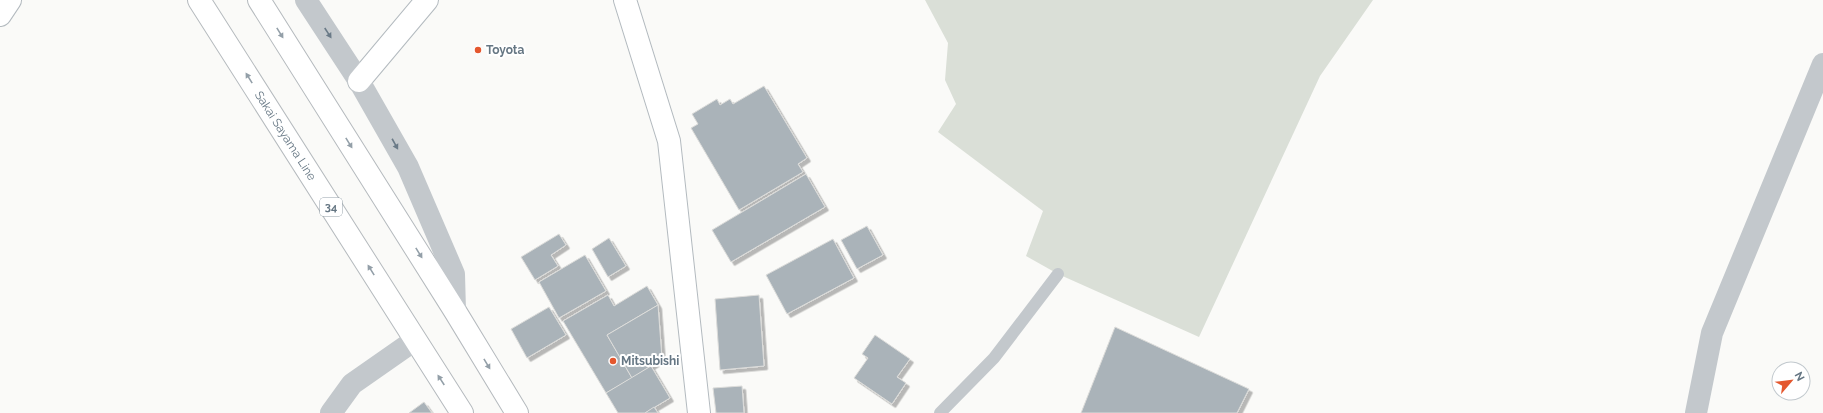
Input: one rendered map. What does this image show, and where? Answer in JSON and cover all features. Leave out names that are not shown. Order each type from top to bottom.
[{"type":"main road","points":[[0,15],[10,0]]},
{"type":"main road","name":"Sakai Sayama Line","points":[[200,0],[462,413]]},
{"type":"main road","points":[[259,0],[455,311],[517,413]]},
{"type":"main road","points":[[359,81],[427,0]]},
{"type":"main road","points":[[625,0],[669,141],[699,413]]},
{"type":"street","points":[[306,0],[359,81],[408,167],[454,274],[455,311]]},
{"type":"street","points":[[1696,413],[1712,333],[1823,64]]},
{"type":"street","points":[[331,413],[352,384],[415,340]]},
{"type":"lane","points":[[940,413],[994,358],[1058,274]]},
{"type":"shaded area","points":[[925,0],[1373,0],[1320,76],[1199,337],[1058,274],[1026,256],[1043,211],[938,132],[956,104],[945,80],[948,43]]},
{"type":"building","points":[[764,86],[807,158],[798,164],[803,172],[739,210],[691,128],[698,124],[692,114],[717,99],[720,105],[730,99],[733,104]]},
{"type":"building","points":[[806,174],[825,207],[731,262],[712,230]]},
{"type":"building","points":[[867,226],[883,255],[857,269],[841,240]]},
{"type":"building","points":[[559,234],[566,245],[551,255],[558,266],[535,280],[521,257]]},
{"type":"building","points":[[609,238],[626,266],[608,277],[592,249]]},
{"type":"building","points":[[833,239],[854,278],[787,314],[766,275]]},
{"type":"building","points":[[585,255],[606,291],[559,318],[539,282]]},
{"type":"building","points":[[647,286],[658,305],[607,335],[632,378],[606,393],[563,321],[608,295],[614,306]]},
{"type":"building","points":[[759,295],[764,366],[720,370],[715,299]]},
{"type":"building","points":[[658,305],[662,359],[632,378],[607,335]]},
{"type":"building","points":[[549,307],[566,335],[527,358],[511,329]]},
{"type":"building","points":[[1115,327],[1249,389],[1237,413],[1081,413]]},
{"type":"building","points":[[875,335],[910,359],[897,377],[906,383],[892,404],[854,378],[868,358],[862,354]]},
{"type":"building","points":[[651,366],[670,398],[645,413],[618,413],[606,393]]},
{"type":"building","points":[[742,386],[744,413],[716,413],[713,388]]},
{"type":"building","points":[[424,402],[432,413],[409,413]]},
{"type":"building","points":[[654,407],[658,413],[645,413]]},
{"type":"place","name":"Toyota","points":[[478,50]]},
{"type":"place","name":"Mitsubishi","points":[[613,361]]}]
